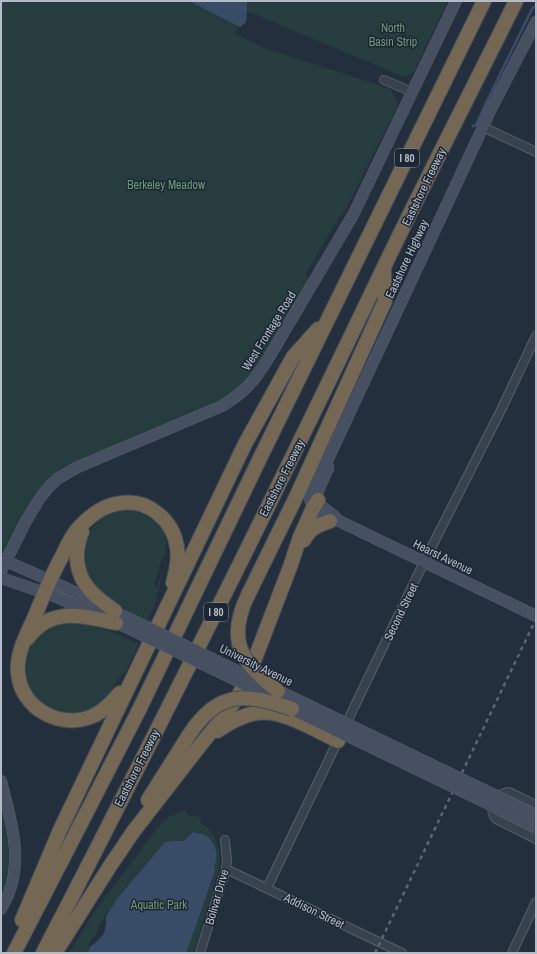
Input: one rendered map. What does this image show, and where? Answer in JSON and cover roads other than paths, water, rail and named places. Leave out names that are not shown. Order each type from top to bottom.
[{"type":"highway","name":"Eastshore Freeway","points":[[14,953],[129,729],[265,447],[484,1]]},
{"type":"highway","name":"Eastshore Freeway","points":[[42,953],[137,769],[289,465],[384,268],[516,1]]},
{"type":"highway","points":[[278,690],[250,666],[244,657],[240,648],[238,637],[239,620],[248,595],[297,495],[385,301],[384,268]]},
{"type":"highway","points":[[8,953],[57,836],[245,444],[293,357],[330,315]]},
{"type":"highway","points":[[140,663],[120,692],[106,708],[86,719],[73,721],[61,720],[50,716],[40,711],[32,704],[21,686],[18,672],[19,658],[24,640],[47,586],[75,533],[98,511],[107,506],[121,502],[131,502],[151,509],[161,516],[175,537],[177,562],[173,584],[158,624]]},
{"type":"highway","points":[[55,953],[139,823],[226,714],[245,685],[300,537],[315,504]]},
{"type":"highway","points":[[91,517],[82,531],[77,546],[76,557],[78,570],[88,588],[116,617]]},
{"type":"highway","points":[[290,567],[309,532],[316,526],[334,521]]},
{"type":"highway","points":[[19,658],[26,641],[43,623],[66,615],[116,617]]},
{"type":"highway","points":[[110,866],[141,811],[188,735],[206,714],[218,705],[232,699],[242,698],[257,699],[292,709]]},
{"type":"highway","points":[[194,753],[207,739],[228,724],[245,716],[257,713],[271,713],[286,717],[338,742]]},
{"type":"street","name":"West Frontage Road","points":[[1,571],[3,560],[32,509],[57,479],[73,469],[222,406],[242,392],[254,380],[268,359],[353,215],[456,1]]},
{"type":"street","name":"Eastshore Highway","points":[[315,504],[310,501],[310,491],[323,465],[328,459],[489,113],[536,22]]},
{"type":"street","points":[[384,80],[412,92]]},
{"type":"street","points":[[483,127],[536,152]]},
{"type":"street","name":"Second Street","points":[[267,888],[424,562],[499,414],[536,336]]},
{"type":"street","name":"Hearst Avenue","points":[[315,504],[317,514],[424,562],[536,616]]},
{"type":"street","name":"University Avenue","points":[[3,560],[47,586],[132,625],[292,709],[536,826]]},
{"type":"street","name":"University Avenue","points":[[1,578],[47,586]]},
{"type":"street","name":"University Avenue","points":[[132,625],[278,690],[536,815]]},
{"type":"street","points":[[1,780],[16,854],[15,872],[10,892],[1,909]]},
{"type":"street","points":[[536,805],[508,792],[504,792],[495,800],[492,810],[492,814],[496,819],[536,839]]},
{"type":"street","name":"Bolivar Drive","points":[[200,953],[226,869],[227,860],[225,840]]},
{"type":"street","name":"Addison Street","points":[[226,869],[402,953]]},
{"type":"street","points":[[512,953],[536,902]]},
{"type":"water","points":[[189,1],[247,1],[246,22],[240,27]]},
{"type":"water","name":"Aquatic Park","points":[[193,832],[205,835],[211,840],[216,851],[216,862],[214,866],[215,870],[186,953],[88,953],[93,939],[117,899],[165,842],[184,841]]},
{"type":"waterway","points":[[473,126],[476,125],[532,9],[536,5]]},
{"type":"railway","points":[[375,953],[536,619]]},
{"type":"park label","name":"North Basin Strip","points":[[393,35]]},
{"type":"park label","name":"Berkeley Meadow","points":[[166,185]]}]
